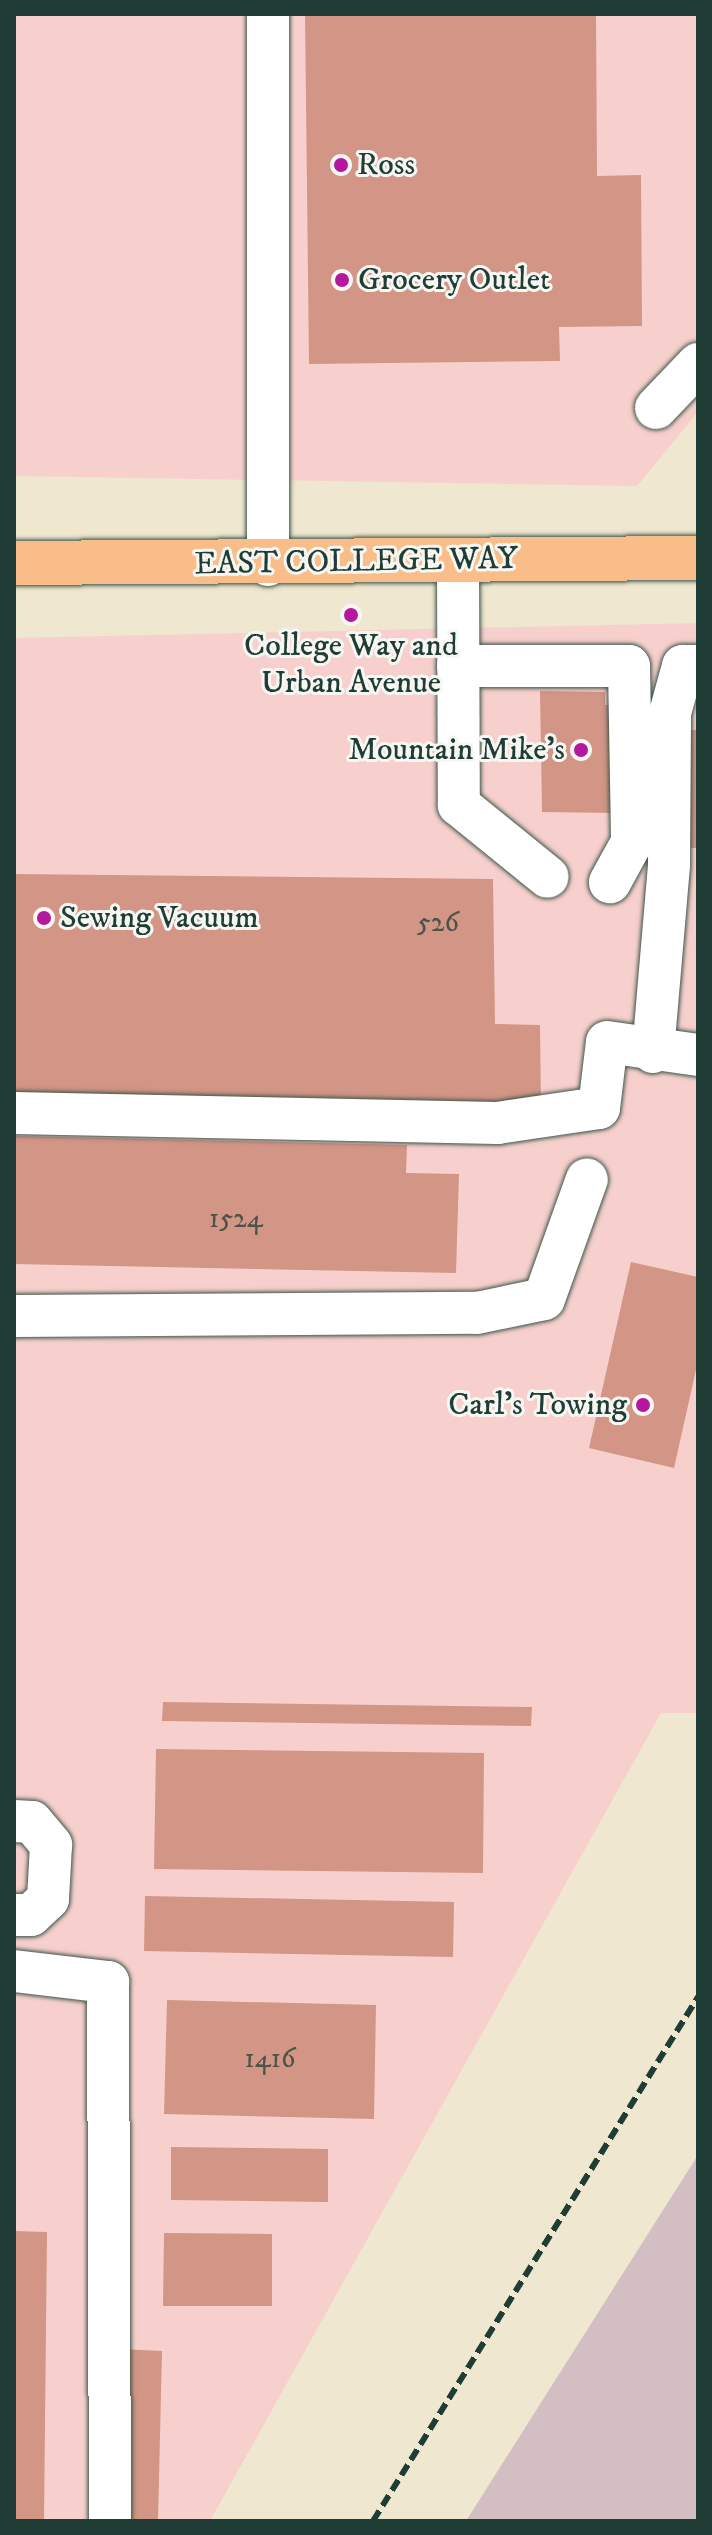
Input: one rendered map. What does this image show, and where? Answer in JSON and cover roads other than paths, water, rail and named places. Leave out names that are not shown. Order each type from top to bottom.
[{"type":"main road","name":"EAST COLLEGE WAY","points":[[14,563],[268,565],[698,558]]},
{"type":"lane","points":[[268,14],[268,565]]},
{"type":"lane","points":[[656,408],[698,364]]},
{"type":"lane","points":[[458,561],[459,805],[548,877]]},
{"type":"lane","points":[[458,666],[629,666],[632,842],[610,882]]},
{"type":"lane","points":[[653,1052],[669,865],[670,713],[691,666]]},
{"type":"lane","points":[[14,1113],[497,1123],[599,1108],[607,1042],[653,1052],[698,1055]]},
{"type":"lane","points":[[14,1316],[477,1313],[544,1299],[587,1179]]},
{"type":"lane","points":[[14,1821],[32,1822],[51,1845],[48,1899],[31,1915],[14,1915]]},
{"type":"lane","points":[[14,1971],[108,1982],[110,2521]]},
{"type":"railway","points":[[373,2521],[698,1997]]},
{"type":"place","name":"Ross","points":[[341,165]]},
{"type":"place","name":"Grocery Outlet","points":[[342,280]]},
{"type":"place","name":"College Way and Urban Avenue","points":[[351,615]]},
{"type":"place","name":"Mountain Mike's","points":[[581,750]]},
{"type":"place","name":"Sewing Vacuum","points":[[44,918]]},
{"type":"place","name":"Carl's Towing","points":[[643,1405]]}]
